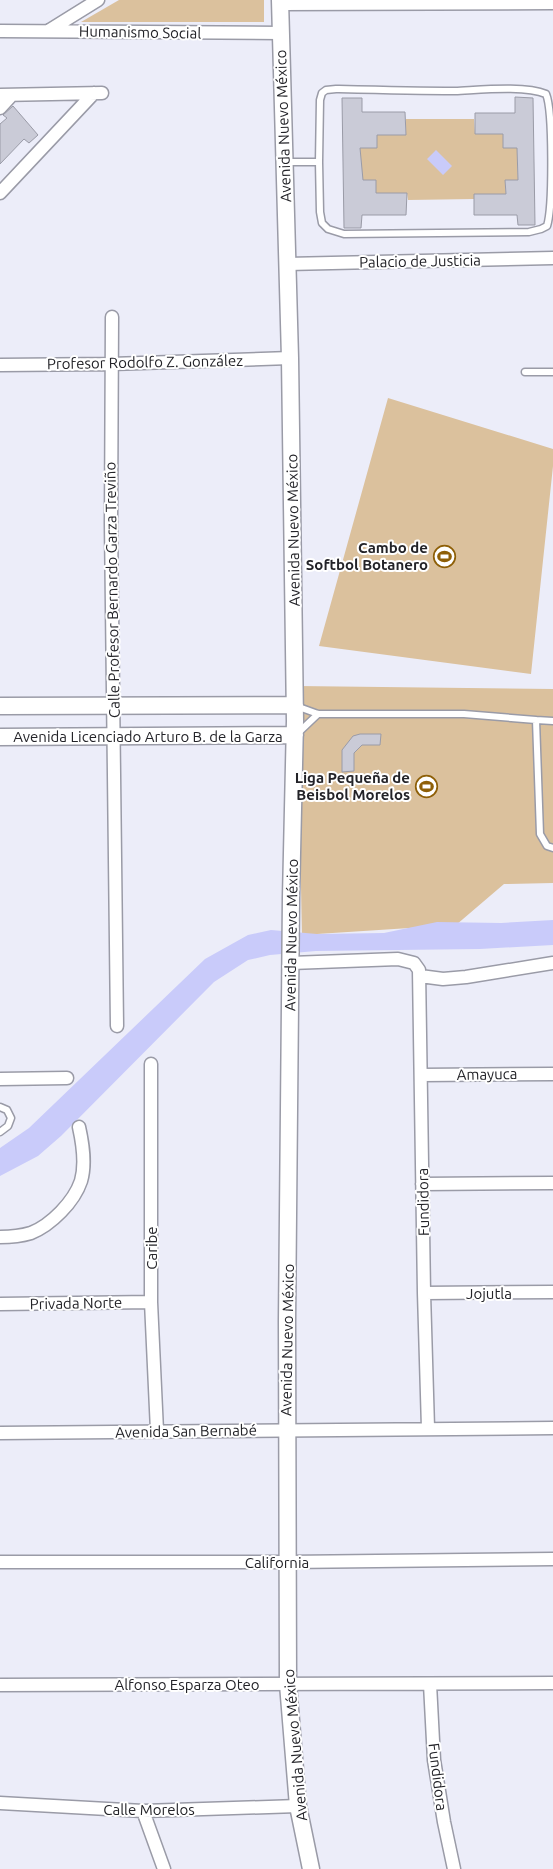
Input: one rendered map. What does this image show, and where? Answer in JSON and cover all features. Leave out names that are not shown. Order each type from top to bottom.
[{"type":"street","points":[[48,31],[98,0]]},
{"type":"street","points":[[280,2],[553,3]]},
{"type":"street","name":"Avenida Nuevo México","points":[[280,2],[290,358],[295,705],[290,961],[286,1430],[288,1684],[298,1806],[311,1869]]},
{"type":"street","name":"Humanismo Social","points":[[0,31],[281,33]]},
{"type":"street","points":[[0,108],[6,95],[98,93],[0,193]]},
{"type":"street","name":"Palacio de Justicia","points":[[287,264],[553,258]]},
{"type":"street","name":"Calle Profesor Bernardo Garza Treviño","points":[[112,317],[111,524],[117,1026]]},
{"type":"street","name":"Profesor Rodolfo Z. González","points":[[0,365],[111,364],[290,358]]},
{"type":"street","name":"Avenida Licenciado Arturo B. de la Garza","points":[[0,706],[295,705]]},
{"type":"street","name":"Avenida Licenciado Arturo B. de la Garza","points":[[0,737],[295,735]]},
{"type":"street","points":[[290,961],[406,960],[417,966],[420,976],[444,979],[553,963]]},
{"type":"street","name":"Fundidora","points":[[420,976],[422,1184],[428,1428]]},
{"type":"street","name":"Caribe","points":[[151,1064],[151,1302],[157,1431]]},
{"type":"street","name":"Amayuca","points":[[422,1075],[553,1074]]},
{"type":"street","points":[[0,1079],[67,1078]]},
{"type":"street","points":[[0,1237],[19,1236],[36,1230],[55,1217],[72,1198],[81,1180],[83,1170],[83,1150],[79,1127]]},
{"type":"street","points":[[422,1184],[553,1183]]},
{"type":"street","name":"Jojutla","points":[[424,1293],[553,1292]]},
{"type":"street","name":"Privada Norte","points":[[0,1304],[151,1302]]},
{"type":"street","name":"Avenida San Bernabé","points":[[0,1434],[553,1428]]},
{"type":"street","name":"California","points":[[0,1562],[288,1562],[553,1559]]},
{"type":"street","name":"Alfonso Esparza Oteo","points":[[0,1685],[553,1683]]},
{"type":"street","name":"Fundidora","points":[[430,1684],[434,1760],[454,1869]]},
{"type":"street","name":"Calle Morelos","points":[[0,1803],[143,1811],[298,1806]]},
{"type":"street","points":[[143,1811],[164,1869]]},
{"type":"lane","points":[[336,88],[429,91],[533,91],[546,94],[550,104],[552,164],[550,211],[547,226],[536,231],[377,234],[334,232],[324,227],[322,223],[319,162],[320,100],[322,93],[326,90],[336,88]]},
{"type":"lane","points":[[284,162],[319,162]]},
{"type":"lane","points":[[525,372],[553,372]]},
{"type":"lane","points":[[295,705],[318,714],[464,714],[553,721]]},
{"type":"lane","points":[[295,735],[318,714]]},
{"type":"lane","points":[[536,720],[540,834],[547,846],[553,848]]},
{"type":"lane","points":[[0,1107],[7,1110],[11,1118],[8,1126],[0,1132]]},
{"type":"shaded area","points":[[119,0],[264,0],[264,22],[81,22]]},
{"type":"shaded area","points":[[406,119],[474,119],[475,134],[503,134],[503,148],[517,148],[518,180],[505,180],[506,194],[474,194],[474,199],[408,200],[407,193],[376,193],[376,180],[361,180],[360,148],[377,148],[377,135],[406,135]]},
{"type":"shaded area","name":"Cambo de Softbol Botanero","points":[[388,398],[553,449],[553,466],[531,674],[319,646]]},
{"type":"shaded area","name":"Liga Pequeña de Beisbol Morelos","points":[[297,686],[553,689],[553,883],[504,884],[456,925],[317,934],[302,937]]},
{"type":"water","points":[[436,150],[452,166],[443,175],[427,159]]},
{"type":"water","points":[[553,920],[553,945],[480,949],[316,951],[270,955],[248,960],[214,982],[61,1136],[38,1156],[0,1176],[0,1148],[29,1128],[205,959],[248,935],[271,930],[317,934],[384,933],[437,922],[501,923]]},
{"type":"building","points":[[515,97],[533,98],[535,225],[518,225],[517,215],[474,215],[474,194],[506,194],[505,180],[518,180],[517,148],[503,148],[503,134],[475,134],[475,113],[515,113]]},
{"type":"building","points":[[342,98],[362,98],[362,112],[405,112],[406,135],[377,135],[377,148],[360,148],[363,180],[376,180],[376,193],[407,193],[406,215],[362,215],[361,228],[344,228]]},
{"type":"building","points":[[13,106],[38,135],[29,143],[24,139],[0,164],[0,124],[7,118],[3,115]]},
{"type":"building","points":[[381,734],[380,745],[362,745],[354,753],[354,771],[342,772],[342,750],[353,736]]},
{"type":"place","name":"Cambo de Softbol Botanero","points":[[444,556]]},
{"type":"place","name":"Liga Pequeña de Beisbol Morelos","points":[[426,786]]}]
